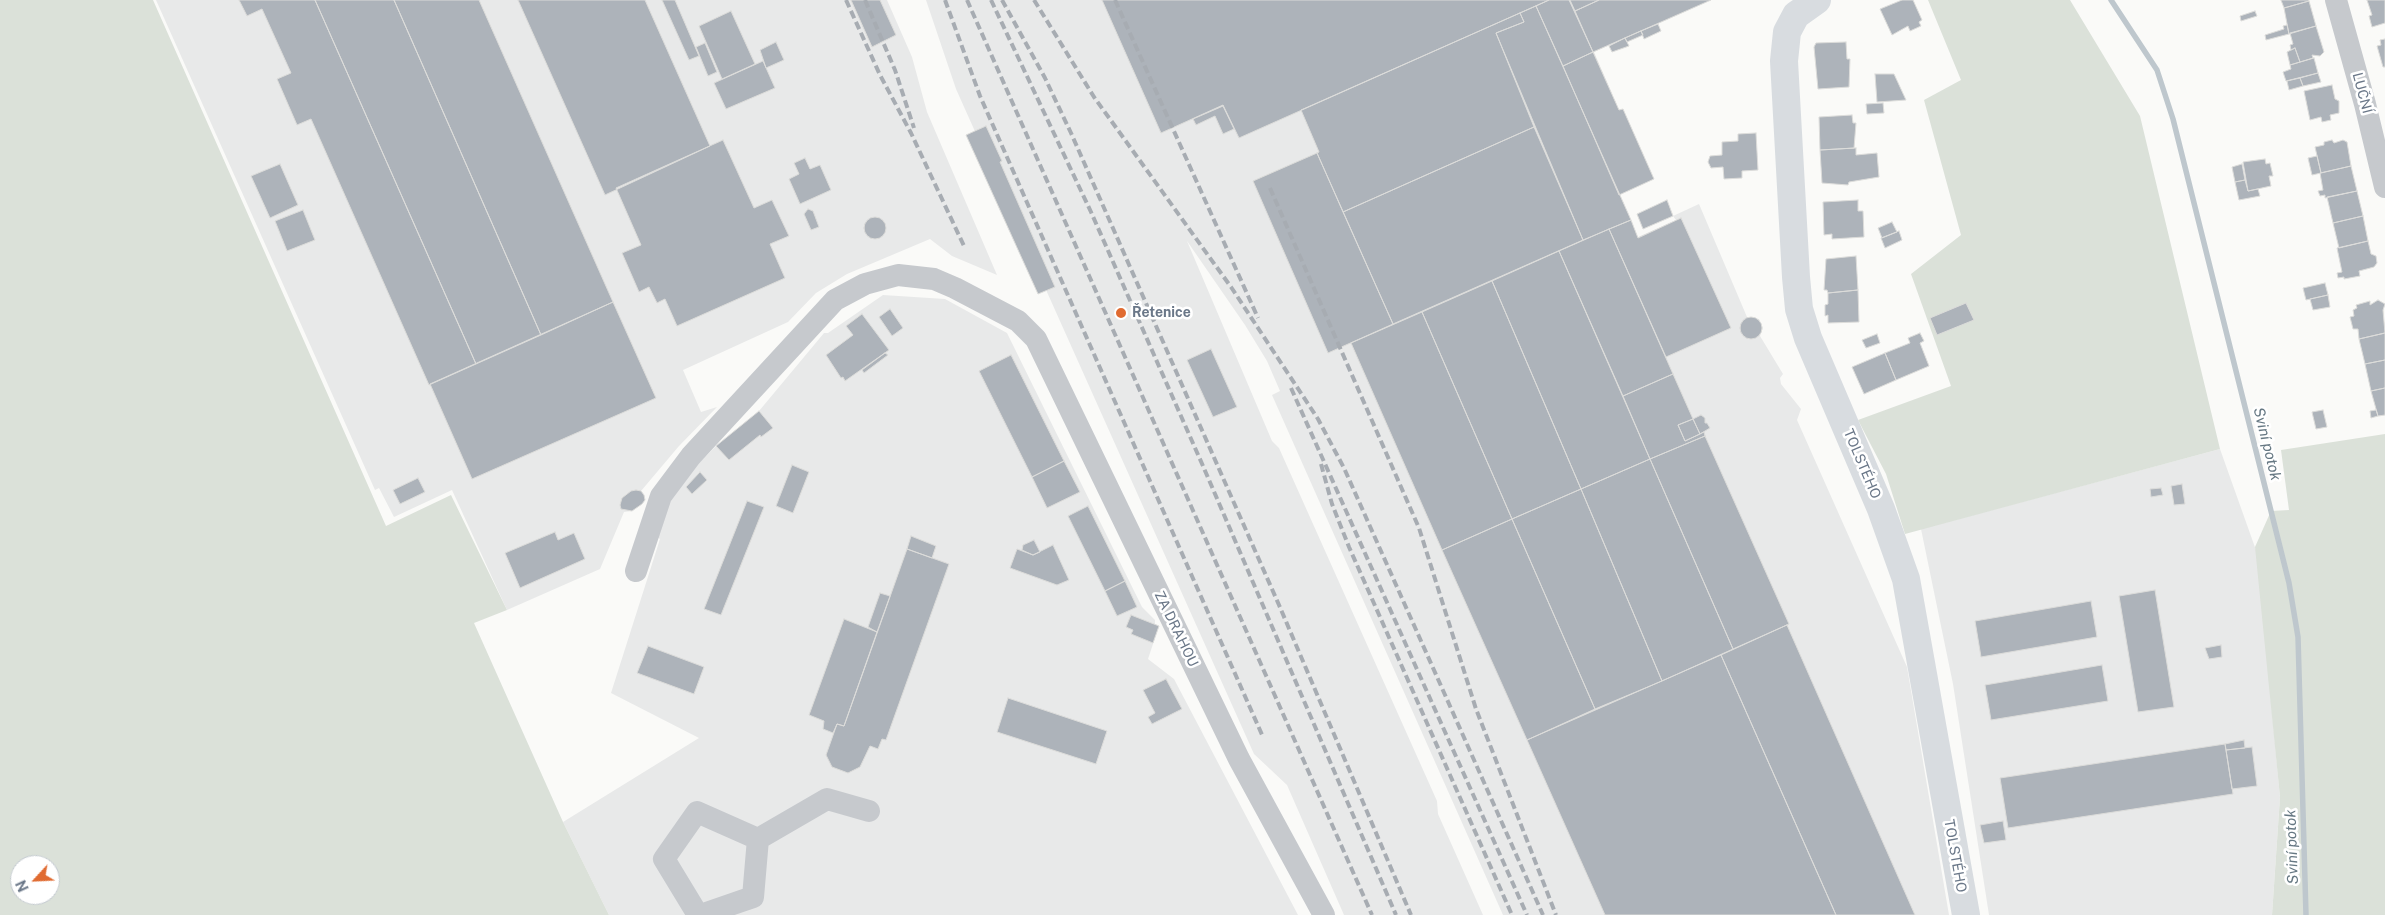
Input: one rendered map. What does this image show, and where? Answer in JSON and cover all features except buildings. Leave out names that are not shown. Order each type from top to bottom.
[{"type":"street","name":"LUČNÍ","points":[[2336,0],[2366,104],[2385,187]]},
{"type":"street","name":"TOLSTÉHO","points":[[1801,5],[1787,32],[1784,61],[1799,309],[1808,338],[1881,508],[1906,579],[1966,915]]},
{"type":"street","name":"ZA DRAHOU","points":[[636,571],[661,496],[691,456],[824,311],[846,292],[873,281],[898,276],[934,279],[1018,322],[1036,340],[1239,759],[1324,915]]},
{"type":"street","points":[[758,839],[828,799],[869,811]]},
{"type":"street","points":[[697,812],[758,839],[753,897],[700,915],[664,859],[697,812]]},
{"type":"shaded area","points":[[0,0],[153,0],[386,526],[451,495],[507,610],[474,623],[563,822],[609,915],[0,915]]},
{"type":"shaded area","points":[[156,0],[887,0],[912,57],[927,112],[997,275],[952,256],[930,239],[847,274],[816,293],[788,322],[683,370],[701,412],[717,407],[679,446],[641,491],[645,500],[642,504],[632,511],[624,512],[600,569],[507,610],[452,490],[394,517],[379,488],[375,490]]},
{"type":"shaded area","points":[[926,0],[1711,0],[1594,52],[1619,110],[1623,109],[1654,179],[1619,195],[1638,237],[1676,220],[1673,216],[1699,204],[1747,317],[1759,319],[1763,328],[1760,336],[1783,374],[1780,378],[1781,384],[1801,409],[1797,420],[1907,667],[1949,915],[1503,915],[1272,395],[1280,391],[1267,361],[1245,325],[1187,241],[1272,441],[1279,448],[1437,801],[1438,814],[1483,915],[1344,915],[1287,785],[1254,754],[956,89]]},
{"type":"shaded area","points":[[1928,0],[2070,0],[2140,116],[2220,449],[1905,534],[1886,474],[1858,420],[1951,386],[1911,274],[1961,235],[1924,100],[1961,80]]},
{"type":"shaded area","points":[[883,295],[945,299],[1007,333],[1142,607],[1155,620],[1155,624],[1159,626],[1148,659],[1174,679],[1298,915],[609,915],[563,822],[699,738],[611,693],[660,539],[656,536],[677,485],[716,446],[759,411],[824,333],[828,333]]},
{"type":"shaded area","points":[[2385,434],[2385,915],[2272,915],[2280,797],[2255,547],[2271,511],[2289,510],[2281,450]]},
{"type":"shaded area","points":[[2220,449],[2257,553],[2280,797],[2272,915],[1989,915],[1953,684],[1921,529]]},
{"type":"waterway","name":"Sviní potok","points":[[2111,0],[2157,70],[2173,119],[2289,583],[2298,637],[2306,915]]},
{"type":"railway","points":[[846,0],[880,75],[911,133],[964,246]]},
{"type":"railway","points":[[865,0],[895,70],[914,128]]},
{"type":"railway","points":[[945,0],[980,96],[1263,737]]},
{"type":"railway","points":[[967,0],[1372,915]]},
{"type":"railway","points":[[991,0],[1091,212],[1203,466],[1396,915]]},
{"type":"railway","points":[[1002,0],[1045,78],[1071,133],[1279,605],[1411,915]]},
{"type":"railway","points":[[1034,0],[1094,97],[1231,287],[1318,419],[1344,468],[1543,915]]},
{"type":"railway","points":[[1115,0],[1258,318]]},
{"type":"railway","points":[[1270,188],[1419,528],[1476,709],[1556,915]]},
{"type":"railway","points":[[1291,388],[1527,915]]},
{"type":"railway","points":[[1321,464],[1332,504],[1349,547],[1512,915]]},
{"type":"place","name":"Řetenice","points":[[1121,313]]}]
